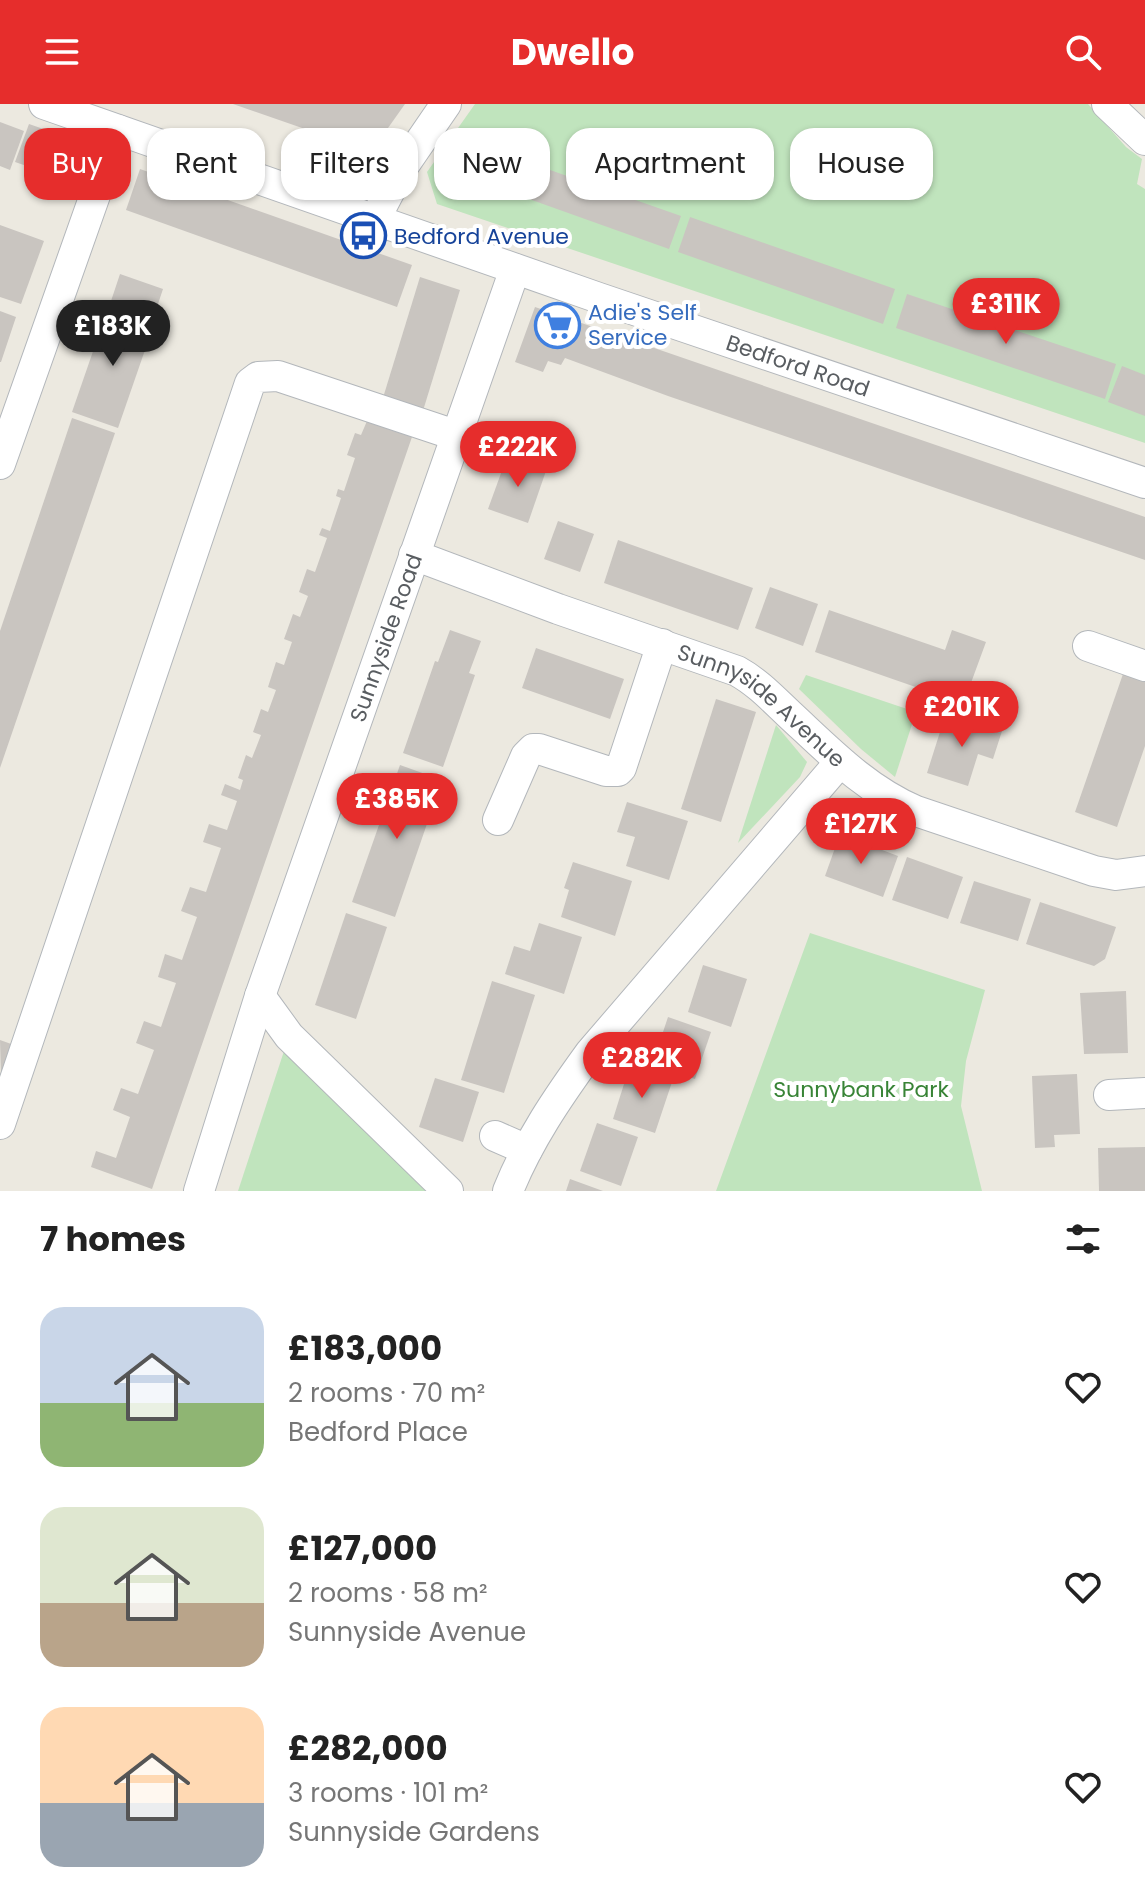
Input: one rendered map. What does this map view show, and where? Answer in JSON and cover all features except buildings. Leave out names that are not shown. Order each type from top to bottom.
[{"type":"street","name":"Bedford Road","points":[[44,104],[112,128]]},
{"type":"street","points":[[375,219],[400,171],[446,104]]},
{"type":"street","points":[[1107,104],[1145,140]]},
{"type":"street","name":"Bedford Road","points":[[131,135],[1145,483]]},
{"type":"street","points":[[0,464],[6,430],[92,200]]},
{"type":"street","name":"Sunnyside Road","points":[[199,1191],[260,996],[515,269]]},
{"type":"street","points":[[0,1124],[250,383],[258,377],[278,376],[455,435]]},
{"type":"street","name":"Sunnyside Avenue","points":[[414,555],[724,665],[748,677],[840,762],[880,794],[916,811],[1094,871],[1116,875],[1145,871]]},
{"type":"street","points":[[498,820],[526,756],[533,749],[606,771],[621,768],[662,644]]},
{"type":"street","points":[[1088,646],[1145,666]]},
{"type":"street","points":[[508,1191],[553,1105],[607,1031],[840,762]]},
{"type":"street","points":[[260,996],[289,1036],[448,1191]]},
{"type":"street","points":[[1109,1095],[1145,1093]]},
{"type":"street","points":[[495,1136],[527,1150]]},
{"type":"green space","points":[[475,104],[1088,104],[1126,147],[1142,159],[1137,184],[1145,189],[1145,443],[437,204],[436,200],[550,200],[550,128],[458,128]]},
{"type":"green space","points":[[434,162],[434,194],[427,172]]},
{"type":"green space","points":[[806,675],[916,712],[895,777],[799,689]]},
{"type":"green space","points":[[776,725],[807,762],[800,777],[738,843]]},
{"type":"green space","name":"Sunnybank Park","points":[[810,933],[985,990],[966,1061],[961,1106],[982,1191],[716,1191]]},
{"type":"green space","points":[[287,1042],[462,1191],[238,1191]]},
{"type":"place","name":"Bedford Avenue","points":[[363,236]]},
{"type":"place","name":"Adie's Self Service","points":[[557,325]]}]
